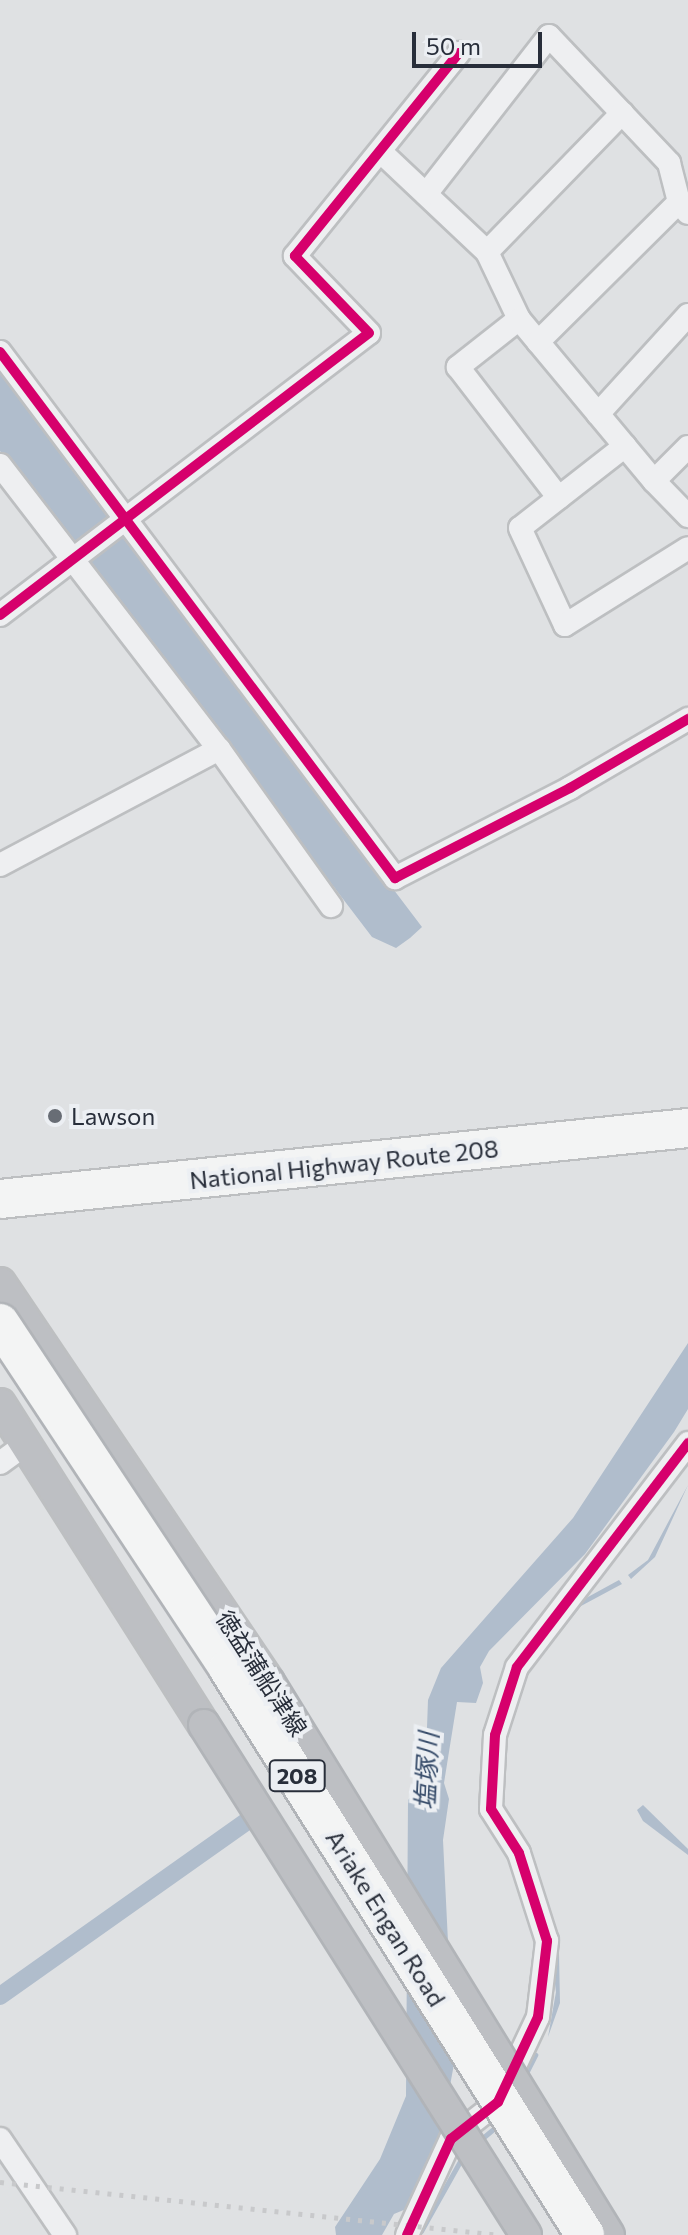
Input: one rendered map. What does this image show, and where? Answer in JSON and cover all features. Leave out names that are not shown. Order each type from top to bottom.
[{"type":"highway","name":"National Highway Route 208","points":[[0,1199],[688,1128]]},
{"type":"highway","name":"Ariake Engan Road","points":[[0,1323],[228,1668],[585,2235]]},
{"type":"main road","name":"徳益蒲船津線","points":[[0,1283],[269,1682],[609,2235]]},
{"type":"main road","points":[[0,1404],[28,1443],[526,2235]]},
{"type":"main road","points":[[28,1443],[109,1442]]},
{"type":"street","points":[[426,194],[549,36],[669,163],[684,207],[538,342]]},
{"type":"street","points":[[0,615],[369,333],[295,256],[459,53]]},
{"type":"street","points":[[487,252],[622,113]]},
{"type":"street","points":[[381,152],[487,252],[519,319],[654,481],[688,516]]},
{"type":"street","points":[[598,414],[688,315]]},
{"type":"street","points":[[519,319],[458,367],[559,498]]},
{"type":"street","points":[[0,352],[123,520],[395,878],[570,788],[688,719]]},
{"type":"street","points":[[625,446],[520,528],[565,625],[688,548]]},
{"type":"street","points":[[654,481],[688,447]]},
{"type":"street","points":[[0,465],[219,749],[331,906]]},
{"type":"street","points":[[0,865],[219,749]]},
{"type":"street","points":[[0,1463],[28,1443]]},
{"type":"street","points":[[407,2235],[451,2139],[498,2102],[538,2017],[547,1941],[519,1853],[491,1809],[495,1735],[517,1667],[688,1443]]},
{"type":"street","points":[[0,2139],[65,2235]]},
{"type":"water","points":[[0,370],[112,516],[97,527],[124,534],[422,927],[396,948],[372,937],[86,562],[99,553],[86,535],[71,545],[0,451]]},
{"type":"water","name":"塩塚川","points":[[688,1343],[688,1409],[674,1432],[585,1554],[489,1651],[480,1667],[483,1683],[476,1703],[457,1702],[444,1783],[449,1799],[443,1840],[454,2064],[441,2134],[406,2209],[394,2214],[382,2235],[336,2235],[335,2227],[380,2159],[406,2096],[408,1800],[425,1782],[428,1700],[441,1668],[573,1518]]},
{"type":"water","points":[[688,1485],[655,1557],[631,1579],[628,1575],[648,1560]]},
{"type":"water","points":[[619,1580],[622,1584],[581,1606],[524,1679],[488,1763],[484,1802],[523,1840],[559,1953],[560,2003],[548,2037],[556,1992],[547,1919],[521,1844],[480,1803],[482,1769],[520,1678],[577,1603]]},
{"type":"water","points":[[643,1805],[688,1849],[688,1855],[643,1821],[637,1810]]},
{"type":"waterway","points":[[0,1996],[246,1822]]},
{"type":"waterway","points":[[524,2077],[535,2055]]},
{"type":"waterway","points":[[479,2141],[499,2124]]},
{"type":"waterway","points":[[421,2231],[463,2156]]},
{"type":"railway","points":[[0,2182],[500,2235]]},
{"type":"cycle path","points":[[0,615],[369,333],[295,256],[459,53]]},
{"type":"cycle path","points":[[0,352],[395,878],[570,788],[688,719]]},
{"type":"cycle path","points":[[407,2235],[451,2139],[498,2102],[538,2017],[547,1941],[519,1853],[491,1809],[495,1735],[517,1667],[688,1443]]},
{"type":"place","name":"Lawson","points":[[55,1116]]}]
